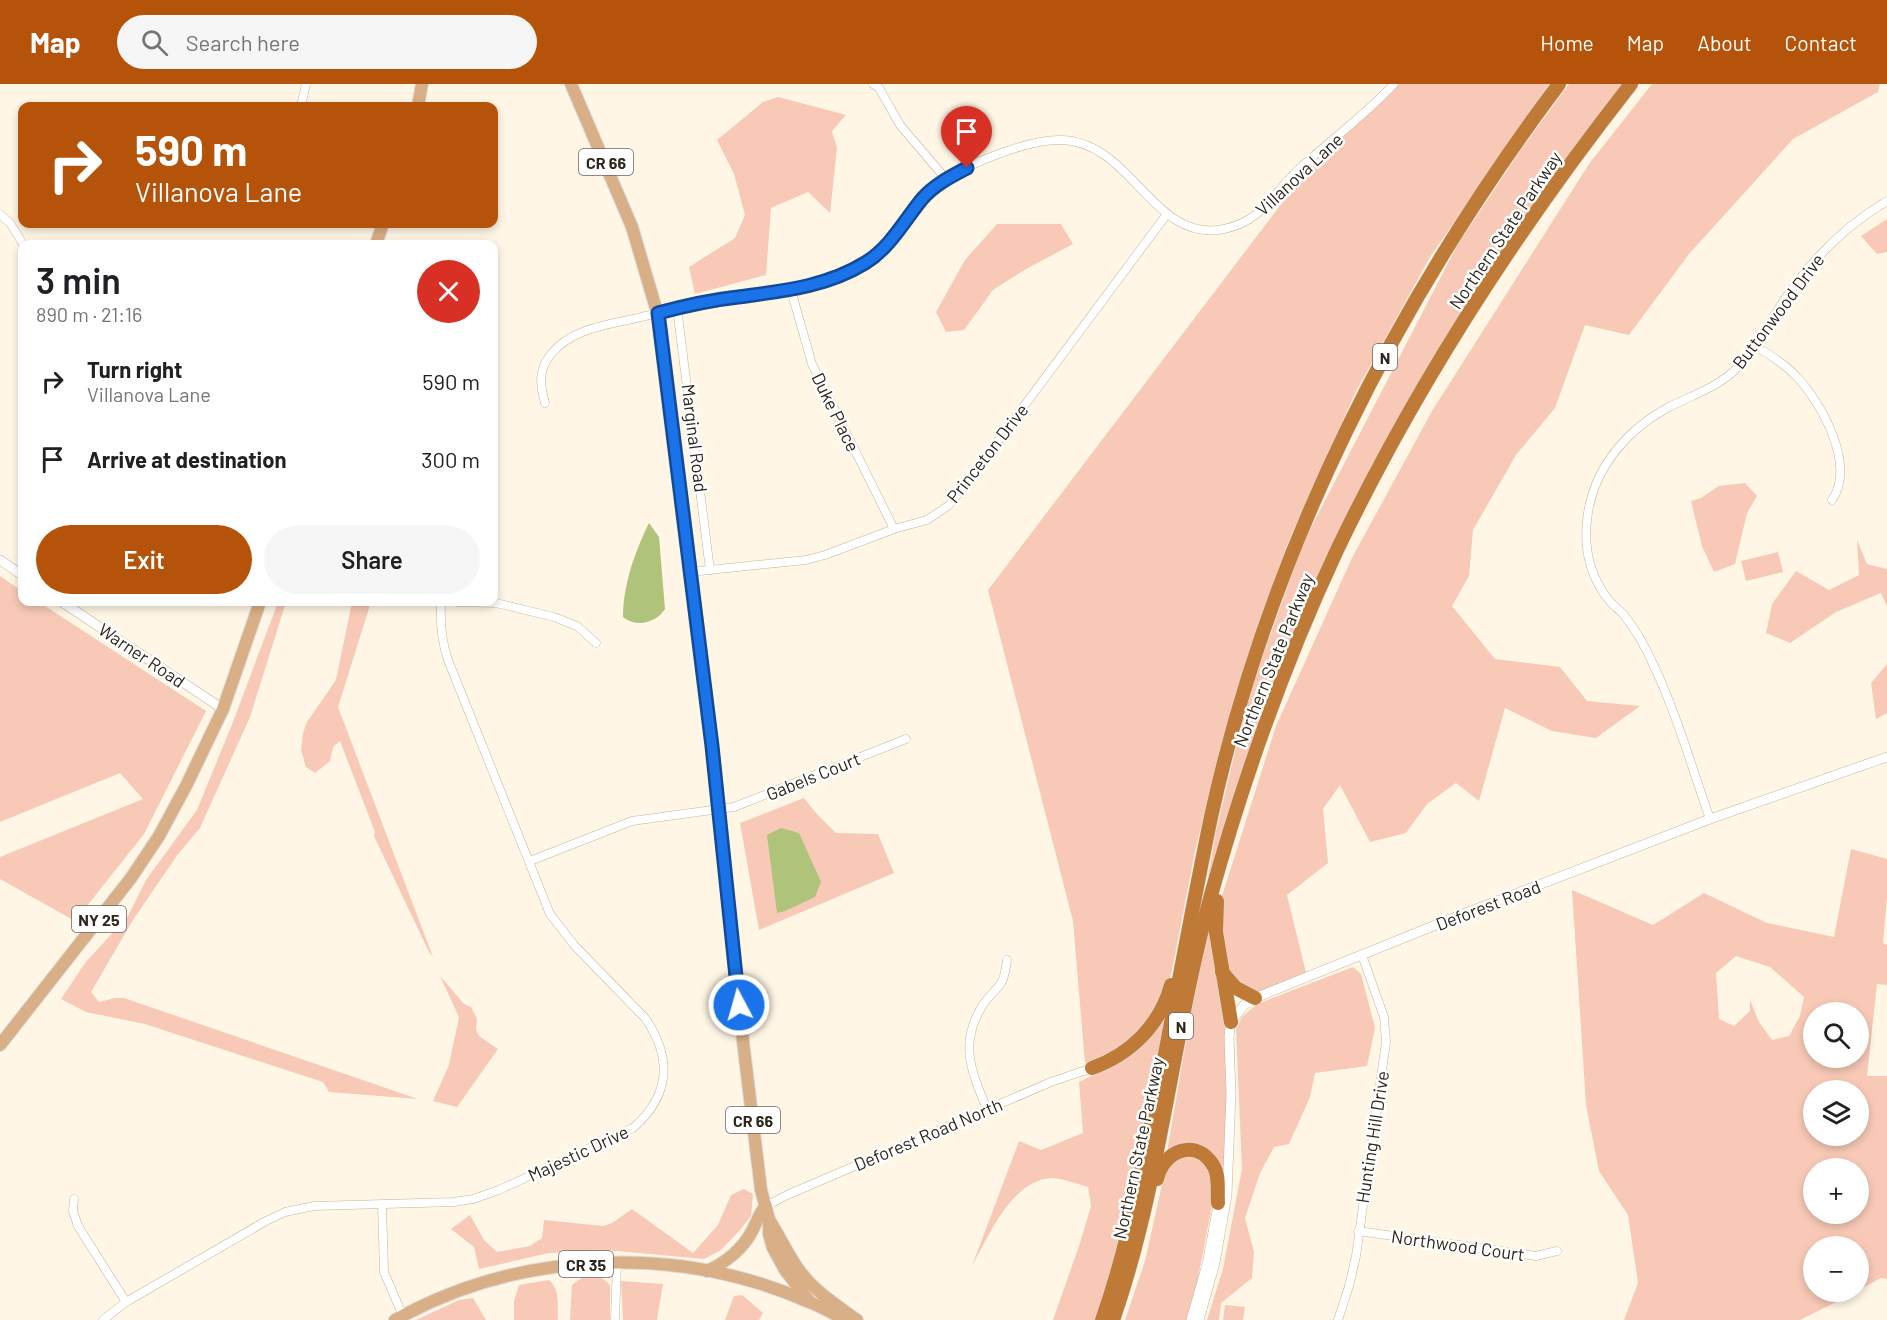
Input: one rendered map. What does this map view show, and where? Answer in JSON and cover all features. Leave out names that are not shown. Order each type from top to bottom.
[{"type":"highway","name":"Northern State Parkway","points":[[1102,1320],[1132,1218],[1211,818],[1238,709],[1274,600],[1318,493],[1381,364],[1469,214],[1559,84]]},
{"type":"highway","name":"Northern State Parkway","points":[[1113,1320],[1138,1238],[1197,951],[1233,817],[1302,629],[1337,551],[1376,474],[1433,372],[1479,299],[1560,180],[1631,84]]},
{"type":"highway","points":[[1231,1022],[1216,932],[1215,907],[1228,856],[1233,817]]},
{"type":"highway","points":[[1092,1068],[1130,1048],[1156,1020],[1168,996],[1188,935]]},
{"type":"highway","points":[[1222,972],[1236,988],[1256,998]]},
{"type":"highway","points":[[1138,1238],[1162,1166],[1171,1155],[1189,1151],[1207,1157],[1217,1177],[1218,1203]]},
{"type":"main road","points":[[419,102],[422,84]]},
{"type":"main road","name":"CR 66","points":[[571,84],[621,198],[641,252],[658,313],[719,810],[761,1190],[769,1219],[769,1234],[773,1248],[785,1270],[810,1302]]},
{"type":"main road","name":"NY 25","points":[[0,1045],[130,878],[159,836],[223,709],[259,606]]},
{"type":"main road","points":[[707,1270],[738,1250],[748,1239],[760,1211],[766,1206]]},
{"type":"main road","name":"CR 66","points":[[769,1219],[808,1281],[856,1320]]},
{"type":"main road","points":[[663,1264],[710,1260],[738,1250]]},
{"type":"main road","name":"CR 35","points":[[399,1318],[466,1288],[509,1275],[555,1266],[617,1261],[707,1270],[750,1281],[810,1302],[846,1320]]},
{"type":"street","points":[[302,102],[306,84]]},
{"type":"street","points":[[873,84],[879,88],[900,125],[946,179]]},
{"type":"street","name":"Villanova Lane","points":[[545,403],[540,382],[541,373],[552,353],[567,340],[585,330],[677,308],[791,290],[844,275],[867,262],[901,228],[922,199],[946,179],[967,168],[1025,145],[1062,140],[1080,142],[1108,156],[1178,222],[1206,230],[1230,227],[1253,218],[1265,208],[1298,171],[1361,117],[1394,84]]},
{"type":"street","name":"Buttonwood Drive","points":[[1710,819],[1655,669],[1624,615],[1608,599],[1597,581],[1586,548],[1585,531],[1594,490],[1617,449],[1649,419],[1724,381],[1740,366],[1806,270],[1844,231],[1866,213],[1887,201]]},
{"type":"street","points":[[0,213],[10,223],[21,240]]},
{"type":"street","name":"Princeton Drive","points":[[690,572],[806,560],[894,529],[927,520],[948,506],[1167,214]]},
{"type":"street","name":"Duke Place","points":[[791,290],[812,363],[894,529]]},
{"type":"street","name":"Marginal Road","points":[[677,308],[711,570]]},
{"type":"street","points":[[1755,346],[1778,359],[1798,377],[1825,417],[1834,437],[1841,476],[1837,494],[1832,500]]},
{"type":"street","points":[[0,560],[18,572]]},
{"type":"street","points":[[498,603],[554,617],[577,626],[596,643]]},
{"type":"street","name":"Warner Road","points":[[68,606],[223,709]]},
{"type":"street","name":"Majestic Drive","points":[[103,1320],[126,1302],[285,1212],[314,1206],[454,1202],[473,1199],[499,1190],[633,1128],[650,1112],[661,1090],[664,1071],[663,1052],[656,1034],[645,1018],[561,931],[541,895],[530,861],[445,652],[440,628],[441,606]]},
{"type":"street","name":"Gabels Court","points":[[530,861],[632,821],[734,807],[906,739]]},
{"type":"street","name":"Deforest Road","points":[[1231,1022],[1241,1008],[1256,998],[1458,916],[1710,819],[1887,757]]},
{"type":"street","name":"Hunting Hill Drive","points":[[1338,1320],[1349,1286],[1386,1042],[1384,1017],[1362,956]]},
{"type":"street","points":[[987,1109],[973,1076],[968,1041],[973,1022],[981,1007],[1002,981],[1007,960]]},
{"type":"street","points":[[1199,1320],[1219,1245],[1228,1185],[1231,1022]]},
{"type":"street","name":"Deforest Road North","points":[[766,1206],[987,1109],[1051,1082],[1092,1068]]},
{"type":"street","points":[[1191,1320],[1207,1264],[1227,1162]]},
{"type":"street","points":[[74,1198],[73,1211],[78,1226],[126,1302]]},
{"type":"street","points":[[382,1205],[384,1272],[399,1318]]},
{"type":"street","name":"Northwood Court","points":[[1358,1231],[1536,1257],[1557,1251]]},
{"type":"street","points":[[615,1320],[617,1261]]},
{"type":"shaded area","points":[[1393,84],[1549,84],[1430,257],[1355,393],[1286,547],[1217,763],[1195,851],[1164,1001],[1144,1031],[1121,1048],[1085,1063],[1073,921],[988,590],[1301,178]]},
{"type":"shaded area","points":[[1569,84],[1627,84],[1429,370],[1274,689],[1235,792],[1205,894],[1216,831],[1248,698],[1303,543],[1458,244],[1520,151]]},
{"type":"shaded area","points":[[1652,84],[1880,84],[1878,92],[1793,139],[1689,254],[1629,335],[1585,325],[1555,408],[1516,455],[1473,530],[1469,576],[1452,606],[1495,659],[1560,667],[1587,701],[1640,706],[1596,738],[1552,731],[1505,708],[1479,801],[1456,783],[1427,804],[1406,833],[1370,842],[1340,785],[1323,809],[1328,863],[1287,895],[1306,973],[1270,990],[1258,992],[1245,989],[1236,982],[1224,956],[1221,899],[1276,726],[1352,558],[1432,411],[1589,164]]},
{"type":"shaded area","points":[[778,97],[846,115],[832,131],[837,148],[830,213],[808,192],[771,208],[766,275],[695,294],[689,267],[735,238],[745,215],[734,174],[717,140],[763,102]]},
{"type":"shaded area","points":[[1887,219],[1887,252],[1877,254],[1861,236]]},
{"type":"shaded area","points":[[997,224],[1061,224],[1073,244],[993,290],[964,330],[946,332],[936,312],[965,260]]},
{"type":"shaded area","points":[[1745,483],[1757,496],[1747,513],[1735,564],[1714,572],[1702,546],[1691,501],[1701,498],[1719,486]]},
{"type":"shaded area","points":[[649,523],[659,537],[665,609],[651,621],[640,623],[623,617],[625,592],[635,557]]},
{"type":"shaded area","points":[[1857,540],[1867,564],[1887,569],[1887,606],[1881,593],[1836,612],[1790,643],[1766,633],[1772,604],[1796,571],[1829,590],[1859,575]]},
{"type":"shaded area","points":[[1778,552],[1783,572],[1746,581],[1741,561]]},
{"type":"shaded area","points":[[0,576],[18,588],[18,606],[45,606],[206,711],[144,834],[75,921],[0,879],[0,857],[143,799],[120,773],[0,822]]},
{"type":"shaded area","points":[[276,606],[285,606],[250,717],[200,828],[178,854],[133,920],[91,992],[99,1002],[124,998],[418,1099],[329,1092],[323,1082],[145,1024],[86,1012],[61,999],[85,963],[128,916],[146,880],[197,810]]},
{"type":"shaded area","points":[[351,606],[370,606],[338,707],[433,957],[374,836],[375,832],[340,741],[333,747],[330,761],[315,773],[306,767],[301,750],[303,733],[307,722],[336,680]]},
{"type":"shaded area","points":[[1887,664],[1887,713],[1876,719],[1871,683]]},
{"type":"shaded area","points":[[804,798],[836,833],[878,834],[894,873],[759,930],[740,823]]},
{"type":"shaded area","points":[[781,828],[799,833],[821,882],[815,897],[777,913],[767,835]]},
{"type":"shaded area","points":[[1851,849],[1887,859],[1887,897],[1883,943],[1887,945],[1887,985],[1877,984],[1869,1058],[1869,1002],[1803,1002],[1803,1068],[1868,1068],[1867,1076],[1887,1076],[1887,1279],[1881,1278],[1869,1285],[1869,1236],[1803,1236],[1803,1302],[1836,1302],[1800,1320],[1624,1320],[1638,1283],[1628,1215],[1599,1171],[1586,1105],[1572,890],[1653,925],[1704,893],[1767,923],[1834,937]],"holes":[[[1736,956],[1770,967],[1804,997],[1800,1016],[1789,1036],[1772,1040],[1759,1022],[1750,1000],[1750,1011],[1734,1026],[1719,1019],[1716,973]]]},
{"type":"shaded area","points":[[1209,930],[1213,931],[1226,1037],[1227,1091],[1224,1163],[1221,1169],[1213,1156],[1167,1152],[1194,995]]},
{"type":"shaded area","points":[[1353,967],[1361,974],[1375,1028],[1367,1066],[1315,1073],[1310,1097],[1289,1144],[1274,1147],[1260,1173],[1245,1218],[1254,1252],[1252,1278],[1221,1303],[1219,1320],[1207,1320],[1223,1269],[1242,1169],[1236,1029],[1242,1017],[1257,1004]]},
{"type":"shaded area","points":[[440,976],[464,1004],[471,1007],[477,1019],[476,1030],[479,1036],[498,1049],[457,1107],[433,1101],[449,1065],[459,1017]]},
{"type":"shaded area","points":[[1165,1019],[1138,1177],[1098,1320],[1053,1320],[1091,1206],[1088,1187],[1051,1178],[1037,1181],[1024,1189],[1003,1212],[972,1266],[1019,1141],[1041,1150],[1083,1133],[1079,1082],[1127,1056]]},
{"type":"shaded area","points":[[1192,1156],[1207,1162],[1216,1185],[1196,1288],[1186,1320],[1125,1320],[1145,1261],[1165,1171],[1176,1159]]},
{"type":"shaded area","points":[[744,1189],[753,1194],[751,1216],[721,1250],[704,1259],[606,1250],[549,1253],[479,1269],[474,1247],[451,1229],[470,1215],[484,1240],[497,1252],[530,1246],[542,1238],[544,1220],[603,1226],[612,1223],[632,1209],[693,1253],[718,1225],[731,1195]]},
{"type":"shaded area","points":[[583,1277],[602,1278],[610,1285],[610,1320],[570,1320],[572,1285]]},
{"type":"shaded area","points":[[549,1280],[557,1294],[558,1320],[514,1320],[514,1301],[519,1285]]},
{"type":"shaded area","points":[[621,1281],[663,1284],[657,1320],[623,1320]]},
{"type":"shaded area","points":[[742,1295],[763,1313],[759,1320],[725,1320],[734,1296]]},
{"type":"shaded area","points":[[473,1298],[486,1320],[416,1320],[459,1300]]},
{"type":"shaded area","points":[[1225,1305],[1245,1307],[1243,1320],[1223,1320]]},
{"type":"route","points":[[739,1005],[712,746],[658,313],[735,297],[791,290],[844,275],[867,262],[886,245],[933,188],[967,168]]}]
